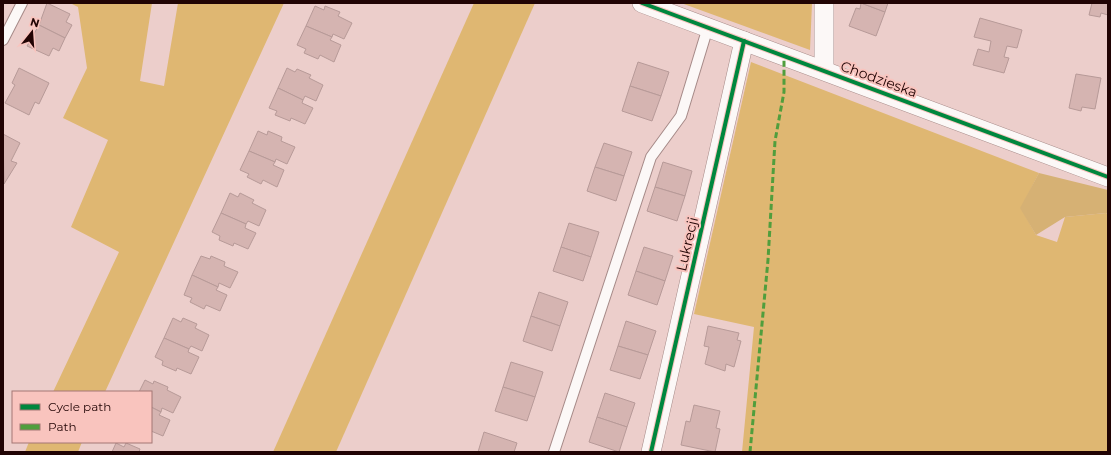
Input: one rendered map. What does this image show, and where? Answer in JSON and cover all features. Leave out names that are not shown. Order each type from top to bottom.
[{"type":"street","name":"Chodzieska","points":[[642,3],[1108,177]]},
{"type":"street","points":[[824,3],[824,70]]},
{"type":"street","name":"Lukrecji","points":[[651,452],[744,41]]},
{"type":"lane","points":[[3,40],[22,3]]},
{"type":"lane","points":[[554,452],[651,157],[681,116],[708,27]]},
{"type":"shaded area","points":[[70,3],[152,3],[140,81],[164,86],[178,3],[284,3],[105,391],[53,391],[119,252],[71,227],[108,140],[63,118],[87,68],[78,7]]},
{"type":"shaded area","points":[[474,3],[535,3],[336,452],[273,452]]},
{"type":"shaded area","points":[[681,3],[812,3],[810,50]]},
{"type":"shaded area","points":[[751,62],[1039,173],[1021,208],[1036,235],[1057,242],[1065,217],[1106,213],[1108,215],[1108,452],[742,452],[754,327],[694,314]]},
{"type":"shaded area","points":[[1039,173],[1108,190],[1108,215],[1106,213],[1065,217],[1036,235],[1020,208]]},
{"type":"shaded area","points":[[29,443],[82,443],[78,452],[25,452]]},
{"type":"building","points":[[47,3],[70,14],[66,22],[72,25],[65,38],[39,25]]},
{"type":"building","points":[[861,3],[885,12],[876,36],[849,26],[856,8],[860,9]]},
{"type":"building","points":[[861,3],[888,3],[885,12]]},
{"type":"building","points":[[1092,3],[1108,3],[1108,15],[1101,13],[1100,17],[1089,15]]},
{"type":"building","points":[[315,6],[324,10],[325,6],[340,12],[338,16],[352,23],[344,39],[333,34],[332,37],[306,26]]},
{"type":"building","points":[[980,18],[1022,30],[1017,48],[1007,46],[1004,57],[1009,58],[1004,73],[973,65],[978,49],[989,52],[991,41],[974,37]]},
{"type":"building","points":[[39,25],[65,38],[59,51],[53,48],[49,56],[27,46]]},
{"type":"building","points":[[306,26],[332,37],[330,40],[341,45],[334,62],[320,55],[318,59],[304,53],[306,49],[297,45]]},
{"type":"building","points":[[638,62],[669,72],[661,96],[630,86]]},
{"type":"building","points":[[19,68],[49,83],[39,104],[35,102],[29,115],[5,103],[15,85],[12,83]]},
{"type":"building","points":[[287,68],[295,72],[297,69],[311,75],[309,78],[323,85],[316,101],[305,96],[303,100],[278,88]]},
{"type":"building","points":[[1076,74],[1101,78],[1095,109],[1082,107],[1081,111],[1069,108]]},
{"type":"building","points":[[630,86],[661,96],[652,121],[622,111]]},
{"type":"building","points":[[278,88],[303,100],[302,103],[313,108],[305,124],[291,118],[290,121],[275,115],[277,111],[269,108]]},
{"type":"building","points":[[258,131],[267,135],[268,131],[282,137],[281,141],[295,147],[287,164],[276,159],[275,162],[249,151]]},
{"type":"building","points":[[3,134],[20,143],[11,161],[17,163],[4,184]]},
{"type":"building","points":[[604,143],[632,152],[624,176],[595,167]]},
{"type":"building","points":[[249,151],[275,162],[273,165],[284,170],[277,187],[263,180],[261,184],[247,177],[249,174],[240,170]]},
{"type":"building","points":[[663,162],[692,171],[685,196],[655,187]]},
{"type":"building","points":[[595,167],[624,176],[616,201],[587,191]]},
{"type":"building","points":[[655,187],[685,196],[677,221],[647,211]]},
{"type":"building","points":[[230,193],[238,197],[240,193],[254,200],[252,203],[266,210],[259,226],[248,221],[246,224],[221,213]]},
{"type":"building","points":[[221,213],[246,224],[245,228],[256,233],[248,249],[234,243],[233,246],[219,240],[220,236],[212,232]]},
{"type":"building","points":[[569,223],[599,232],[591,257],[561,247]]},
{"type":"building","points":[[561,247],[591,257],[583,281],[553,271]]},
{"type":"building","points":[[644,247],[673,256],[665,281],[636,271]]},
{"type":"building","points":[[201,256],[210,259],[211,256],[225,262],[224,266],[238,272],[230,288],[219,283],[218,287],[192,275]]},
{"type":"building","points":[[636,271],[665,281],[657,305],[628,295]]},
{"type":"building","points":[[192,275],[218,287],[216,290],[227,295],[220,311],[206,305],[204,309],[190,302],[192,298],[184,295]]},
{"type":"building","points":[[539,292],[568,302],[560,326],[531,316]]},
{"type":"building","points":[[531,316],[560,326],[552,351],[523,341]]},
{"type":"building","points":[[173,318],[181,322],[183,318],[197,324],[195,328],[209,335],[202,351],[191,346],[189,349],[164,338]]},
{"type":"building","points":[[626,321],[656,331],[648,355],[618,346]]},
{"type":"building","points":[[708,326],[739,333],[737,340],[741,341],[734,367],[726,364],[725,371],[705,364],[709,347],[704,346]]},
{"type":"building","points":[[164,338],[189,349],[188,352],[199,357],[191,374],[177,368],[176,371],[162,365],[163,361],[155,357]]},
{"type":"building","points":[[618,346],[648,355],[640,379],[610,370]]},
{"type":"building","points":[[511,362],[543,372],[535,397],[503,387]]},
{"type":"building","points":[[145,380],[153,384],[154,381],[168,387],[167,390],[181,397],[173,413],[162,408],[161,412],[152,408],[152,391],[140,391]]},
{"type":"building","points":[[503,387],[535,397],[527,421],[495,411]]},
{"type":"building","points":[[605,393],[635,403],[627,427],[597,417]]},
{"type":"building","points":[[694,405],[720,411],[716,428],[720,429],[715,452],[681,445],[686,421],[690,422]]},
{"type":"building","points":[[152,408],[161,412],[159,415],[170,420],[163,436],[152,431]]},
{"type":"building","points":[[597,417],[627,427],[619,452],[589,442]]},
{"type":"building","points":[[484,432],[517,443],[514,452],[478,452]]},
{"type":"building","points":[[116,443],[124,447],[126,443],[140,449],[139,452],[112,452]]},
{"type":"marked path","points":[[750,452],[768,260],[775,141],[784,92],[784,55]]},
{"type":"cycle path","points":[[642,3],[1108,177]]},
{"type":"cycle path","points":[[651,452],[744,41]]}]
